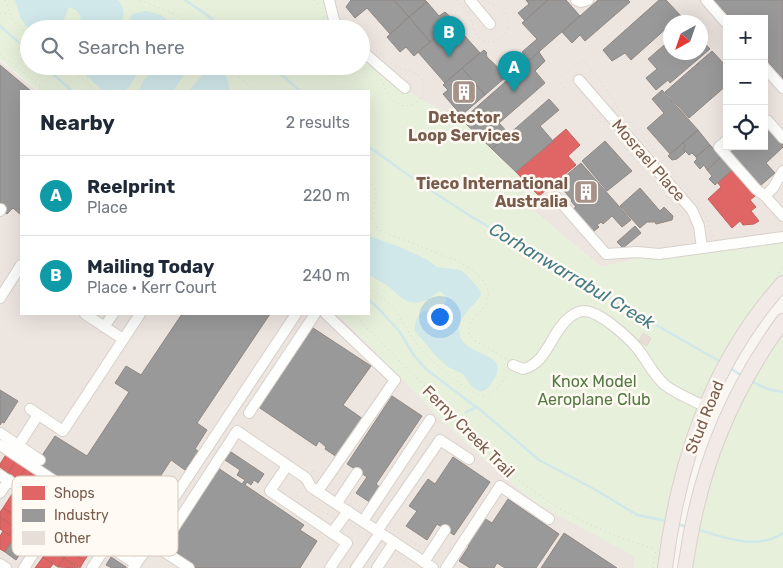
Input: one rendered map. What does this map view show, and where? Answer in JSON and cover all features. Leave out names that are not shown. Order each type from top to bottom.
[{"type":"highway","name":"Stud Road","points":[[665,568],[673,515],[686,460],[705,407],[738,344],[783,282]]},
{"type":"highway","name":"Stud Road","points":[[685,568],[694,519],[709,462],[744,382],[783,321]]},
{"type":"street","points":[[329,0],[334,20]]},
{"type":"street","points":[[470,0],[490,24]]},
{"type":"street","points":[[576,0],[581,2],[588,0]]},
{"type":"street","points":[[706,0],[723,19]]},
{"type":"street","points":[[370,58],[405,88]]},
{"type":"street","points":[[768,71],[783,88]]},
{"type":"street","name":"Mosrael Place","points":[[579,80],[692,210],[699,226],[702,248]]},
{"type":"street","points":[[768,121],[783,138]]},
{"type":"street","points":[[723,144],[719,147],[783,216]]},
{"type":"street","points":[[765,196],[773,188],[783,171]]},
{"type":"street","points":[[556,197],[606,254],[637,252],[660,254],[783,237]]},
{"type":"street","points":[[763,241],[783,243]]},
{"type":"street","points":[[0,298],[20,268]]},
{"type":"street","points":[[513,365],[523,369],[534,365],[568,318],[579,312],[591,312],[627,337],[667,387],[705,407]]},
{"type":"street","points":[[86,315],[123,339]]},
{"type":"street","points":[[104,327],[112,315]]},
{"type":"street","points":[[18,446],[34,412],[63,431],[139,315]]},
{"type":"street","points":[[178,492],[295,315]]},
{"type":"street","points":[[249,413],[314,315]]},
{"type":"street","points":[[311,488],[395,380],[327,315]]},
{"type":"street","points":[[363,521],[430,420]]},
{"type":"street","points":[[178,521],[237,431],[306,478],[311,488],[337,504],[345,515],[363,521],[392,546],[427,567],[445,530]]},
{"type":"street","points":[[0,434],[40,460]]},
{"type":"street","points":[[356,568],[440,440],[469,459]]},
{"type":"street","points":[[0,445],[47,476]]},
{"type":"street","points":[[287,466],[270,490],[346,543],[330,568]]},
{"type":"street","points":[[337,504],[357,473]]},
{"type":"street","points":[[0,493],[4,478]]},
{"type":"street","points":[[446,568],[500,486],[549,519]]},
{"type":"street","points":[[332,533],[345,515]]},
{"type":"street","points":[[377,568],[392,546]]},
{"type":"street","points":[[24,568],[32,556]]},
{"type":"street","points":[[92,568],[100,556]]},
{"type":"street","points":[[122,556],[135,566]]},
{"type":"street","points":[[171,556],[189,568]]},
{"type":"street","points":[[0,564],[6,568]]},
{"type":"path","points":[[5,0],[10,14],[20,28]]},
{"type":"path","points":[[140,0],[176,15],[183,20]]},
{"type":"path","points":[[314,0],[319,4],[325,20]]},
{"type":"path","points":[[340,9],[345,20]]},
{"type":"path","points":[[0,13],[10,14]]},
{"type":"path","points":[[0,54],[20,70]]},
{"type":"path","points":[[688,224],[678,209],[607,127],[580,105],[558,80],[582,60],[601,82],[620,112],[663,161],[666,158],[675,168],[672,171],[704,211],[713,238]]},
{"type":"path","points":[[27,75],[46,90]]},
{"type":"path","points":[[77,75],[95,90]]},
{"type":"path","points":[[237,75],[254,90]]},
{"type":"path","points":[[370,181],[374,185],[377,198],[372,215],[376,227],[381,231],[458,261],[482,278],[486,285],[488,299],[486,305],[470,322],[469,334],[479,344],[495,351],[513,365],[498,388],[482,396],[474,393],[428,356],[395,311],[370,288]]},
{"type":"path","name":"Ferny Creek Trail","points":[[355,315],[485,450],[510,472],[534,491],[596,528],[628,541],[656,549],[653,568]]},
{"type":"path","points":[[311,488],[296,496],[318,510],[345,515],[377,535]]},
{"type":"path","points":[[392,546],[427,567]]},
{"type":"shaded area","points":[[329,0],[783,0],[783,237],[659,254],[601,267],[528,206],[539,196],[462,120],[421,100],[370,58],[370,20],[336,20]]},
{"type":"shaded area","points":[[0,61],[37,90],[20,90],[20,315],[339,315],[442,420],[498,472],[538,504],[635,556],[634,568],[0,568]]},
{"type":"green space","name":"Knox Model Aeroplane Club","points":[[0,0],[329,0],[336,20],[20,20],[20,75],[370,75],[370,58],[421,100],[462,120],[539,196],[528,206],[601,267],[659,254],[763,241],[783,243],[783,283],[705,407],[666,568],[634,568],[634,556],[538,504],[498,472],[442,420],[339,315],[370,315],[370,90],[38,90],[0,60]]},
{"type":"green space","points":[[783,321],[783,568],[685,568],[709,462]]},
{"type":"water","points":[[15,0],[118,0],[123,11],[122,20],[79,20],[81,16],[76,10],[69,7],[64,20],[22,20]]},
{"type":"water","points":[[146,11],[161,15],[168,20],[129,20],[132,14]]},
{"type":"water","points":[[86,75],[137,75],[126,90],[102,90]]},
{"type":"water","points":[[149,75],[184,75],[175,90],[140,90]]},
{"type":"water","points":[[202,75],[226,75],[230,90],[190,90]]},
{"type":"water","points":[[370,236],[400,247],[428,260],[437,267],[460,270],[465,273],[480,290],[481,295],[464,316],[459,326],[459,331],[462,340],[469,347],[493,359],[497,365],[497,373],[486,389],[479,391],[472,387],[463,374],[448,367],[434,354],[415,331],[415,324],[420,315],[443,304],[446,301],[445,295],[440,291],[430,298],[414,303],[403,299],[387,285],[370,276]]},
{"type":"building: Shops","points":[[566,129],[580,145],[568,156],[576,165],[539,196],[516,172]]},
{"type":"building: Shops","points":[[732,170],[755,196],[750,200],[756,207],[751,211],[759,221],[754,224],[743,225],[740,221],[732,228],[708,199],[721,187],[718,183]]},
{"type":"building: Shops","points":[[7,453],[16,460],[8,473],[0,467]]},
{"type":"building: Shops","points":[[16,460],[27,467],[20,476],[13,476],[8,473]]},
{"type":"building: Shops","points":[[27,467],[33,471],[29,476],[20,476]]},
{"type":"building: Shops","points":[[33,471],[39,475],[38,476],[29,476]]},
{"type":"building: Shops","points":[[12,494],[12,514],[3,508]]},
{"type":"building: Shops","points":[[3,508],[12,514],[12,526],[0,517],[0,512]]},
{"type":"building: Shops","points":[[0,517],[12,526],[9,535],[0,529]]},
{"type":"building: Shops","points":[[3,531],[12,537],[12,541],[5,552],[0,549],[0,536]]},
{"type":"building: Shops","points":[[61,556],[64,558],[58,567],[43,557]]},
{"type":"building: Shops","points":[[65,556],[77,556],[84,561],[80,568],[64,558]]},
{"type":"building: Shops","points":[[77,556],[88,556],[84,561]]},
{"type":"building: Shops","points":[[43,557],[53,564],[50,568],[35,568]]},
{"type":"building: Shops","points":[[64,558],[78,568],[58,567]]},
{"type":"building: Industry","points":[[351,0],[394,0],[409,17],[390,34],[367,8],[355,18],[346,7]]},
{"type":"building: Industry","points":[[394,0],[425,0],[427,2],[409,17]]},
{"type":"building: Industry","points":[[526,0],[548,0],[525,21],[518,13],[529,4]]},
{"type":"building: Industry","points":[[548,0],[566,0],[580,16],[525,64],[521,60],[525,56],[522,52],[537,39],[522,23]]},
{"type":"building: Industry","points":[[598,0],[628,0],[630,2],[585,41],[580,35],[572,43],[562,32]]},
{"type":"building: Industry","points":[[659,0],[666,0],[680,15],[663,15],[663,31],[631,60],[625,53],[612,61],[603,50]]},
{"type":"building: Industry","points":[[714,0],[783,0],[783,79],[768,62],[768,15],[727,15]]},
{"type":"building: Industry","points":[[427,2],[439,16],[445,12],[455,21],[430,42],[409,17]]},
{"type":"building: Industry","points":[[409,17],[430,42],[414,56],[406,47],[400,52],[387,37]]},
{"type":"building: Industry","points":[[446,29],[456,42],[464,35],[480,53],[445,83],[418,52]]},
{"type":"building: Industry","points":[[663,46],[663,60],[697,60],[670,83],[668,80],[656,90],[646,78],[657,69],[648,59]]},
{"type":"building: Industry","points":[[484,50],[487,53],[487,57],[507,76],[485,95],[462,68]]},
{"type":"building: Industry","points":[[712,51],[723,63],[723,88],[689,118],[665,92],[702,60],[708,60],[708,54]]},
{"type":"building: Industry","points":[[539,52],[545,61],[535,71],[545,83],[499,123],[510,135],[492,149],[462,120]]},
{"type":"building: Industry","points":[[0,65],[30,90],[20,90],[20,214],[13,208],[7,214],[0,208]]},
{"type":"building: Industry","name":"Detector Loop Services","points":[[462,68],[485,95],[463,114],[462,112],[460,114],[443,94],[448,90],[443,85]]},
{"type":"building: Industry","points":[[662,90],[698,130],[670,154],[647,128],[664,113],[652,99]]},
{"type":"building: Industry","points":[[549,99],[559,110],[540,126],[553,141],[516,172],[492,149]]},
{"type":"building: Industry","points":[[698,130],[710,145],[696,157],[692,153],[689,155],[683,149],[686,146],[683,143]]},
{"type":"building: Industry","points":[[770,130],[783,144],[783,147],[766,163],[775,173],[760,186],[730,152],[733,150],[768,150],[768,132]]},
{"type":"building: Industry","points":[[605,141],[632,171],[607,191],[582,161]]},
{"type":"building: Industry","points":[[683,143],[686,146],[683,149],[685,152],[677,159],[672,160],[668,156]]},
{"type":"building: Industry","points":[[710,145],[721,157],[707,170],[704,165],[700,169],[694,162],[697,159],[696,157]]},
{"type":"building: Industry","points":[[721,157],[732,170],[715,185],[709,179],[712,176],[707,170]]},
{"type":"building: Industry","name":"Tieco International Australia","points":[[581,163],[631,220],[622,227],[612,216],[603,224],[601,222],[597,225],[599,227],[593,232],[573,209],[576,207],[572,200],[557,183]]},
{"type":"building: Industry","points":[[640,188],[660,211],[664,207],[673,216],[672,220],[656,224],[655,222],[647,222],[640,228],[620,206]]},
{"type":"building: Industry","points":[[635,226],[641,233],[623,248],[617,242]]},
{"type":"building: Industry","points":[[181,315],[269,315],[197,423],[207,430],[195,449],[198,451],[185,470],[171,460],[160,476],[57,476],[37,463],[55,436],[87,456],[129,392],[115,383],[126,366],[141,375]]},
{"type":"building: Industry","points":[[310,326],[371,366],[343,405],[363,419],[337,457],[325,449],[326,447],[319,441],[316,446],[257,406]]},
{"type":"building: Industry","points":[[0,390],[18,401],[4,423],[2,422],[0,425]]},
{"type":"building: Industry","points":[[392,396],[422,416],[376,484],[381,488],[371,503],[356,493],[367,477],[347,464]]},
{"type":"building: Industry","points":[[231,452],[264,474],[258,483],[254,480],[251,485],[247,482],[245,485],[304,525],[300,530],[317,541],[300,568],[194,568],[177,556],[178,528],[218,468],[242,484],[245,480],[237,475],[240,470],[225,460]]},
{"type":"building: Industry","points":[[453,457],[490,482],[454,535],[437,524],[427,540],[406,526],[417,511],[409,506],[428,479],[435,484]]},
{"type":"building: Industry","points":[[508,499],[559,534],[536,568],[505,568],[497,563],[494,568],[470,568],[459,561],[469,546],[467,544],[484,518],[492,523]]},
{"type":"building: Industry","points":[[564,533],[617,568],[541,568]]},
{"type":"building: Industry","points":[[12,541],[12,556],[19,556],[16,560],[5,552]]},
{"type":"building: Industry","points":[[111,557],[126,568],[112,568],[106,565]]},
{"type":"building: Other","points":[[643,333],[651,338],[647,346],[639,341]]},
{"type":"waterway","name":"Corhanwarrabul Creek","points":[[185,0],[213,20]]},
{"type":"waterway","points":[[0,26],[20,43]]},
{"type":"waterway","points":[[54,75],[71,90]]},
{"type":"waterway","name":"Corhanwarrabul Creek","points":[[282,75],[299,90]]},
{"type":"waterway","name":"Corhanwarrabul Creek","points":[[370,148],[472,217],[721,362]]},
{"type":"waterway","points":[[370,301],[399,331],[415,357],[426,369],[476,407]]},
{"type":"waterway","name":"Corhanwarrabul Creek","points":[[730,368],[742,376]]},
{"type":"waterway","name":"Corhanwarrabul Creek","points":[[751,381],[767,389],[783,392]]},
{"type":"waterway","points":[[466,412],[477,407],[539,460],[596,490],[637,515],[667,521]]},
{"type":"waterway","points":[[677,524],[688,527]]},
{"type":"waterway","points":[[696,529],[729,539],[751,542],[773,538],[783,533]]},
{"type":"place","name":"Mailing Today","points":[[449,57]]},
{"type":"place","name":"Detector Loop Services","points":[[464,92]]},
{"type":"place","name":"Reelprint","points":[[514,92]]},
{"type":"place","name":"Tieco International Australia","points":[[586,192]]}]
